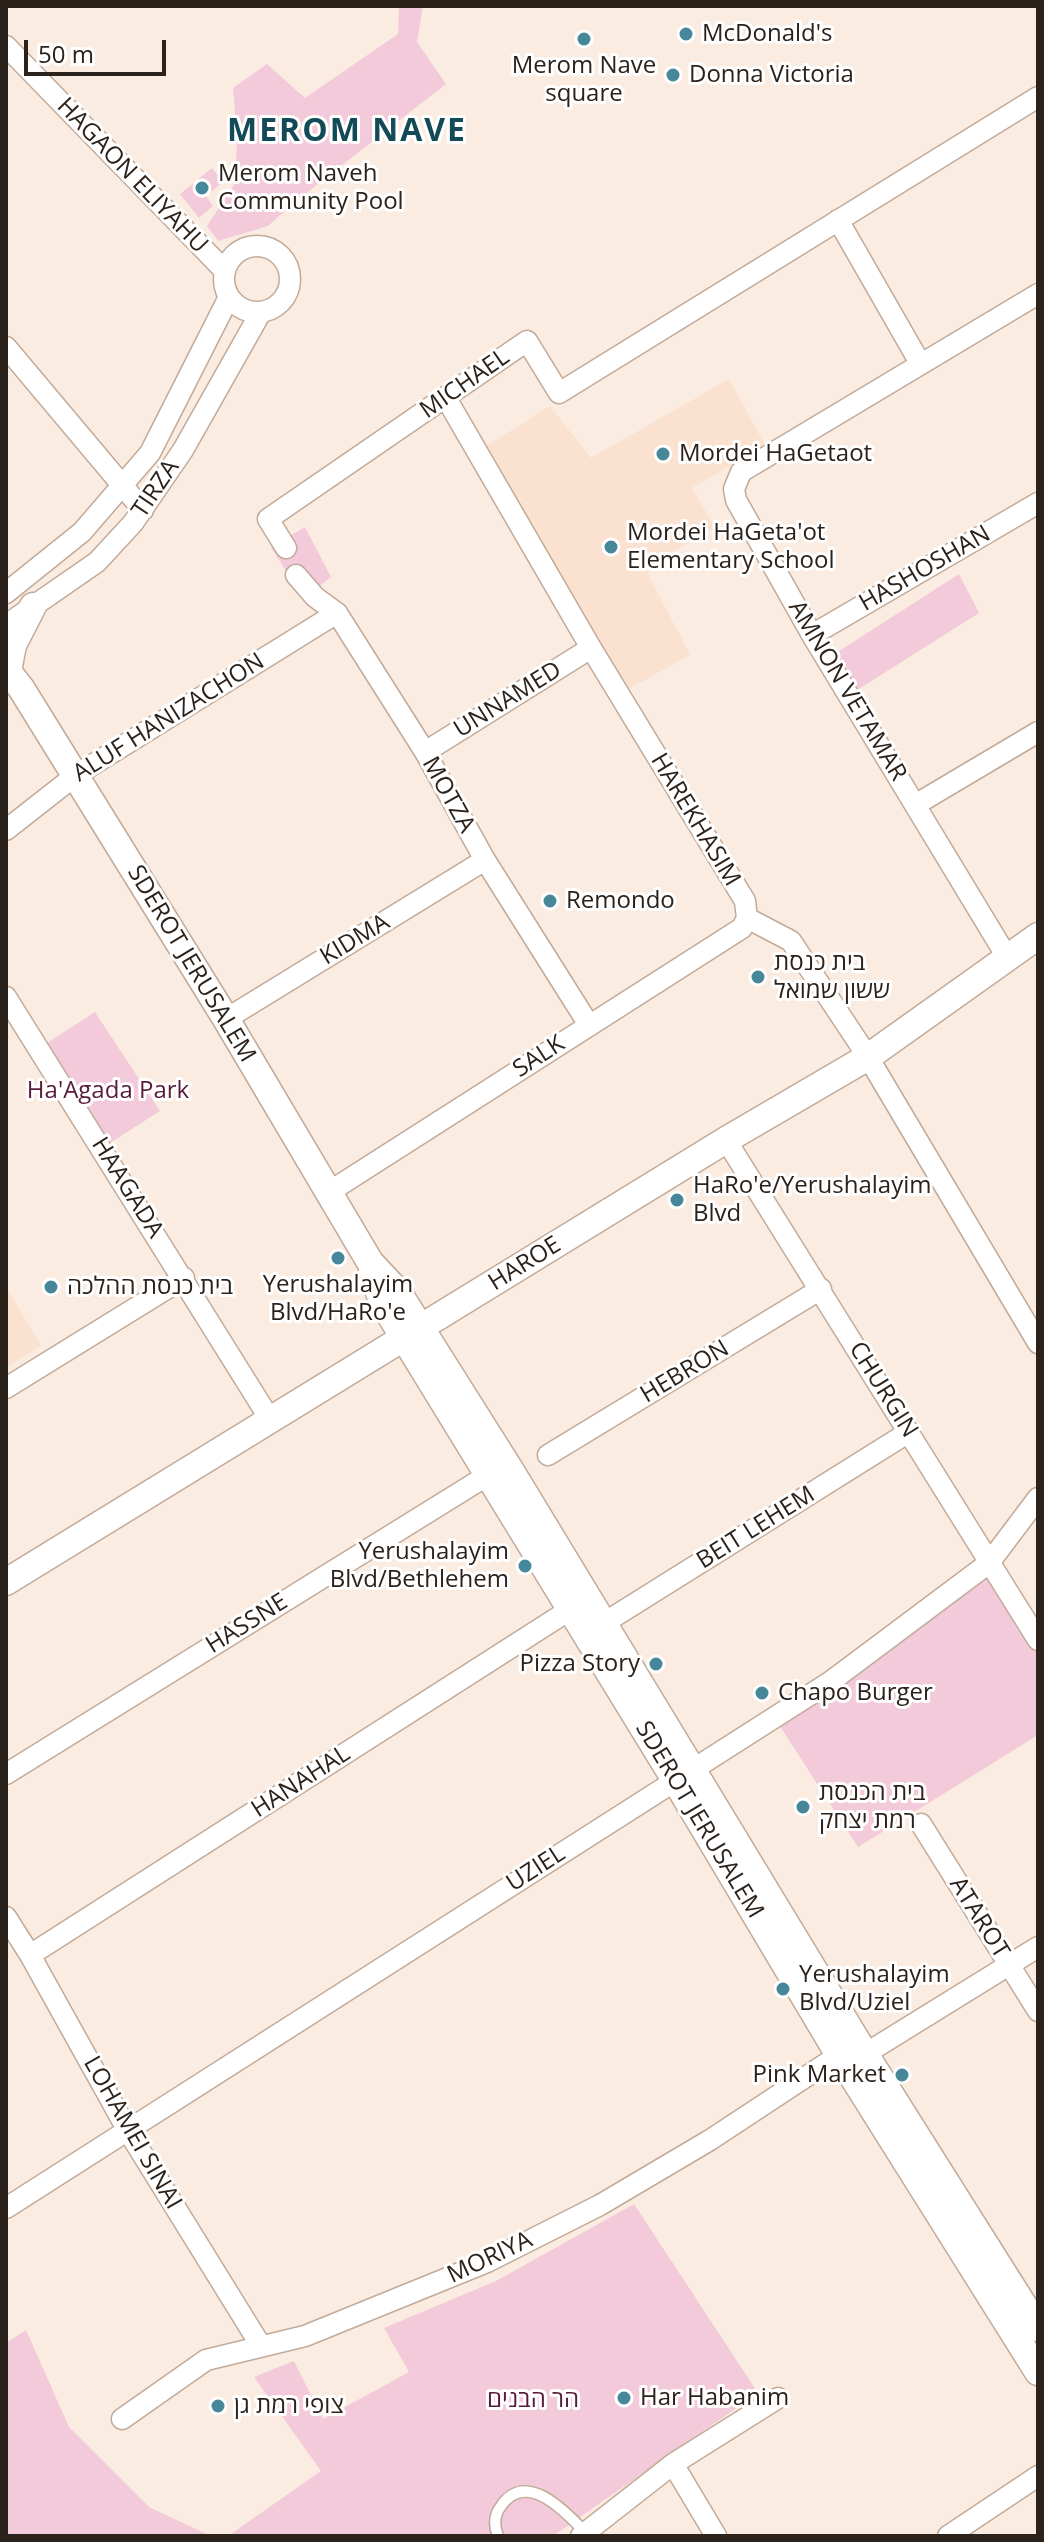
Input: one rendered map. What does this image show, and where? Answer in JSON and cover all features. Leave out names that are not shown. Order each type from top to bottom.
[{"type":"street","name":"HAGAON ELIYAHU","points":[[6,46],[225,271]]},
{"type":"street","name":"MICHAEL","points":[[286,548],[268,519],[527,341],[559,393],[1038,97]]},
{"type":"street","points":[[838,220],[920,363]]},
{"type":"street","points":[[258,246],[278,254],[289,272],[287,292],[274,308],[261,312],[243,309],[229,297],[224,283],[225,271],[237,253],[258,246]]},
{"type":"street","name":"AMNON VETAMAR","points":[[1007,957],[812,635],[736,500],[734,489],[741,472],[1038,294]]},
{"type":"street","name":"TIRZA","points":[[6,593],[82,532],[150,453],[229,297]]},
{"type":"street","name":"TIRZA","points":[[6,625],[97,562],[143,510],[183,450],[261,312]]},
{"type":"street","points":[[6,347],[143,510]]},
{"type":"street","name":"HAREKHASIM","points":[[446,398],[591,648],[745,901],[747,918]]},
{"type":"street","name":"HASHOSHAN","points":[[812,635],[1038,503]]},
{"type":"street","name":"MOTZA","points":[[296,575],[315,597],[337,613],[425,752],[485,860],[589,1025]]},
{"type":"street","points":[[7,670],[13,645],[33,606]]},
{"type":"street","name":"ALUF HANIZACHON","points":[[6,830],[76,775],[337,613]]},
{"type":"street","name":"UNNAMED","points":[[425,752],[591,648]]},
{"type":"street","name":"SDEROT JERUSALEM","points":[[7,670],[76,775],[329,1192],[370,1262],[382,1302],[413,1333],[604,1623],[683,1774]]},
{"type":"street","points":[[915,805],[1038,732]]},
{"type":"street","name":"KIDMA","points":[[226,1019],[485,860]]},
{"type":"street","points":[[747,918],[791,941],[868,1057],[1038,1343]]},
{"type":"street","name":"SALK","points":[[329,1192],[742,928],[747,918]]},
{"type":"street","name":"HAROE","points":[[6,1582],[726,1140],[868,1057],[1038,936]]},
{"type":"street","name":"HAAGADA","points":[[6,997],[13,1025],[184,1278],[271,1421]]},
{"type":"street","name":"CHURGIN","points":[[726,1140],[1038,1640]]},
{"type":"street","points":[[6,1388],[184,1278]]},
{"type":"street","name":"HEBRON","points":[[548,1455],[821,1289]]},
{"type":"street","name":"SDEROT JERUSALEM","points":[[413,1333],[488,1475],[571,1609],[683,1774],[1038,2372]]},
{"type":"street","name":"BEIT LEHEM","points":[[604,1623],[909,1432]]},
{"type":"street","name":"HASSNE","points":[[6,1774],[488,1475]]},
{"type":"street","name":"UZIEL","points":[[6,2208],[830,1682],[989,1563],[1038,1498]]},
{"type":"street","name":"HANAHAL","points":[[30,1955],[571,1609]]},
{"type":"street","name":"ATAROT","points":[[921,1824],[1038,2011]]},
{"type":"street","name":"LOHAMEI SINAI","points":[[6,1917],[128,2131],[261,2346]]},
{"type":"street","name":"MORIYA","points":[[122,2419],[206,2360],[305,2336],[487,2262],[600,2205],[1038,1947]]},
{"type":"street","name":"SDEROT JERUSALEM","points":[[852,2054],[1038,2328]]},
{"type":"street","points":[[583,2534],[673,2464],[778,2398]]},
{"type":"street","points":[[673,2464],[716,2536]]},
{"type":"street","points":[[948,2536],[1038,2476]]},
{"type":"lane","points":[[498,2536],[494,2526],[499,2508],[510,2496],[526,2491],[544,2496],[562,2507],[583,2534]]},
{"type":"shaded area","name":"Mordei HaGeta'ot Elementary School","points":[[729,379],[765,445],[692,488],[715,527],[645,568],[690,655],[627,690],[483,448],[550,406],[591,458]]},
{"type":"shaded area","points":[[6,1286],[41,1346],[6,1368]]},
{"type":"green space","points":[[399,6],[423,6],[417,42],[446,84],[268,226],[218,241],[207,226],[235,183],[237,137],[233,88],[267,64],[305,98],[398,34]]},
{"type":"green space","name":"Merom Naveh Community Pool","points":[[212,168],[223,182],[206,196],[213,206],[199,218],[180,194]]},
{"type":"green space","points":[[305,527],[331,577],[303,599],[271,547]]},
{"type":"green space","points":[[959,574],[979,613],[854,692],[833,655]]},
{"type":"green space","name":"Ha'Agada Park","points":[[95,1012],[160,1111],[105,1146],[41,1047]]},
{"type":"green space","points":[[988,1573],[1038,1653],[1038,1735],[858,1847],[774,1717]]},
{"type":"green space","name":"הר הבנים","points":[[634,2204],[758,2393],[553,2536],[228,2536],[321,2471],[254,2377],[294,2361],[323,2419],[409,2372],[384,2328],[496,2281]]},
{"type":"green space","points":[[26,2330],[69,2427],[149,2507],[211,2536],[6,2536],[6,2343]]},
{"type":"place","name":"McDonald's","points":[[686,34]]},
{"type":"place","name":"Merom Nave square","points":[[584,39]]},
{"type":"place","name":"Donna Victoria","points":[[673,75]]},
{"type":"place","name":"Merom Naveh Community Pool","points":[[202,188]]},
{"type":"place","name":"Mordei HaGetaot","points":[[663,454]]},
{"type":"place","name":"Mordei HaGeta'ot Elementary School","points":[[611,547]]},
{"type":"place","name":"Remondo","points":[[550,901]]},
{"type":"place","name":"בית כנסת ששון שמואל","points":[[758,977]]},
{"type":"place","name":"HaRo'e/Yerushalayim Blvd","points":[[677,1200]]},
{"type":"place","name":"Yerushalayim Blvd/HaRo'e","points":[[338,1258]]},
{"type":"place","name":"בית כנסת ההלכה","points":[[51,1287]]},
{"type":"place","name":"Yerushalayim Blvd/Bethlehem","points":[[525,1566]]},
{"type":"place","name":"Pizza Story","points":[[656,1664]]},
{"type":"place","name":"Chapo Burger","points":[[762,1693]]},
{"type":"place","name":"בית הכנסת רמת יצחק","points":[[803,1807]]},
{"type":"place","name":"Yerushalayim Blvd/Uziel","points":[[783,1989]]},
{"type":"place","name":"Pink Market","points":[[902,2075]]},
{"type":"place","name":"Har Habanim","points":[[624,2398]]},
{"type":"place","name":"צופי רמת גן","points":[[218,2406]]},
{"type":"district","name":"MEROM NAVE","points":[[347,132]]}]
